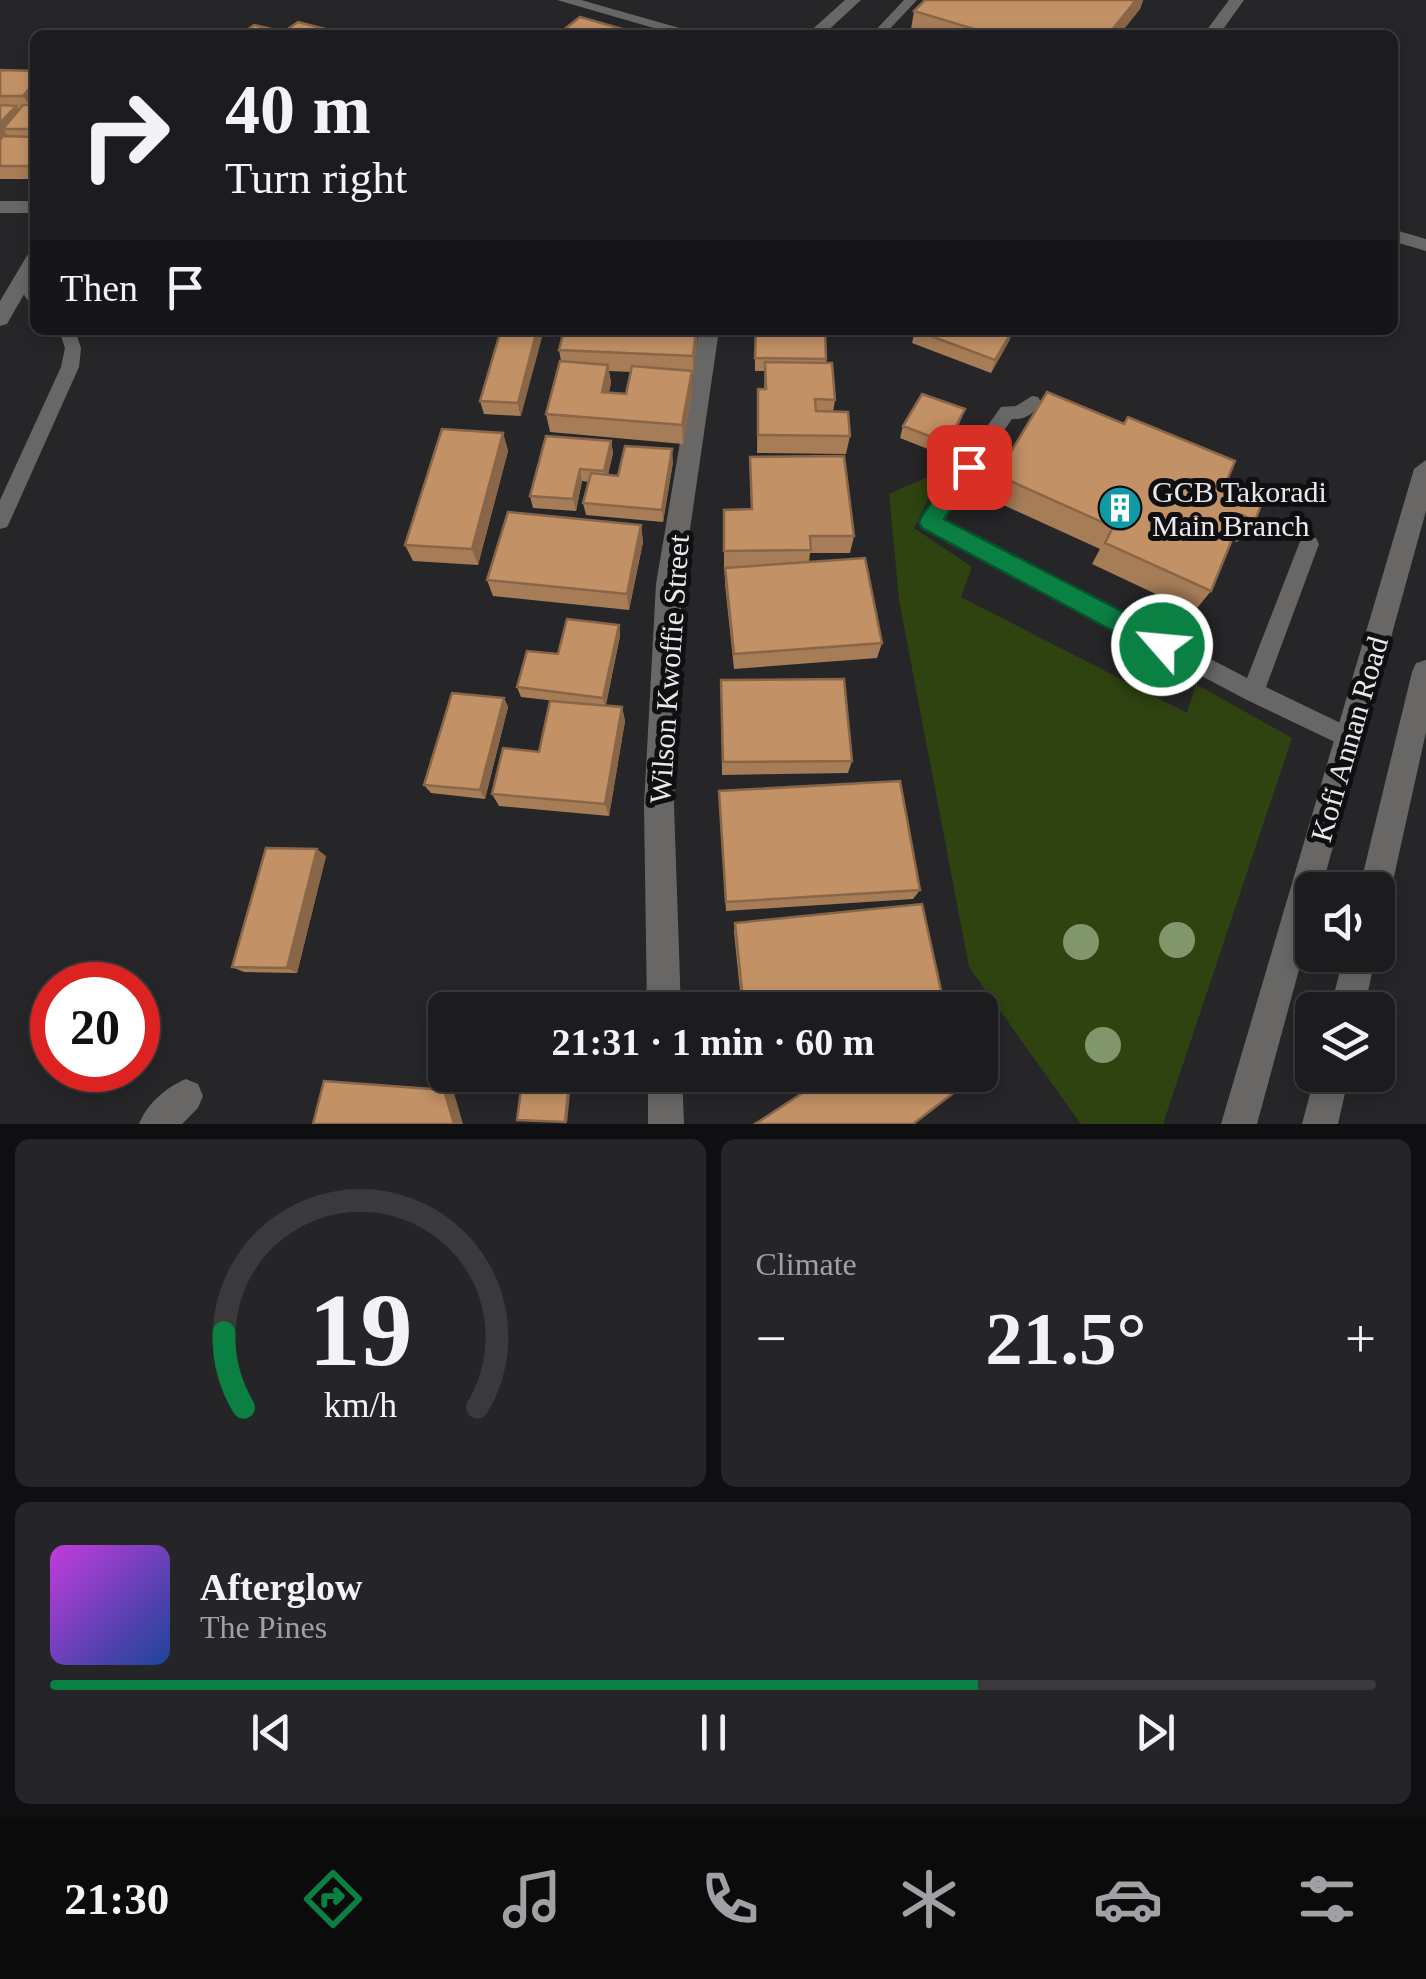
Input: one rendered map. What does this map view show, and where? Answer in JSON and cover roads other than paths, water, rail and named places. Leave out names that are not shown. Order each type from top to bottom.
[{"type":"street","points":[[564,0],[655,18],[684,30]]},
{"type":"street","points":[[820,30],[854,0]]},
{"type":"street","points":[[1215,30],[1237,0]]},
{"type":"street","points":[[0,207],[30,208]]},
{"type":"street","points":[[1398,224],[1426,231]]},
{"type":"street","points":[[1398,237],[1426,246]]},
{"type":"street","points":[[0,319],[30,266]]},
{"type":"street","name":"Wilson Kwoffie Street","points":[[664,992],[659,805],[669,584],[708,335]]},
{"type":"street","name":"Kofi Annan Road","points":[[1239,1124],[1426,468]]},
{"type":"street","name":"Kofi Annan Road","points":[[1379,872],[1426,672]]},
{"type":"street","points":[[665,1092],[666,1124]]},
{"type":"street","points":[[1320,1124],[1328,1092]]},
{"type":"street","points":[[157,1124],[186,1096]]},
{"type":"lane","points":[[883,30],[911,0]]},
{"type":"lane","points":[[22,280],[30,291]]},
{"type":"lane","points":[[0,521],[70,367],[74,348],[69,335]]},
{"type":"lane","points":[[1032,402],[1020,413],[1008,412],[930,522],[1253,692],[1349,738]]},
{"type":"lane","points":[[1253,692],[1309,544]]},
{"type":"place","name":"GCB Takoradi Main Branch","points":[[1120,508]]}]
